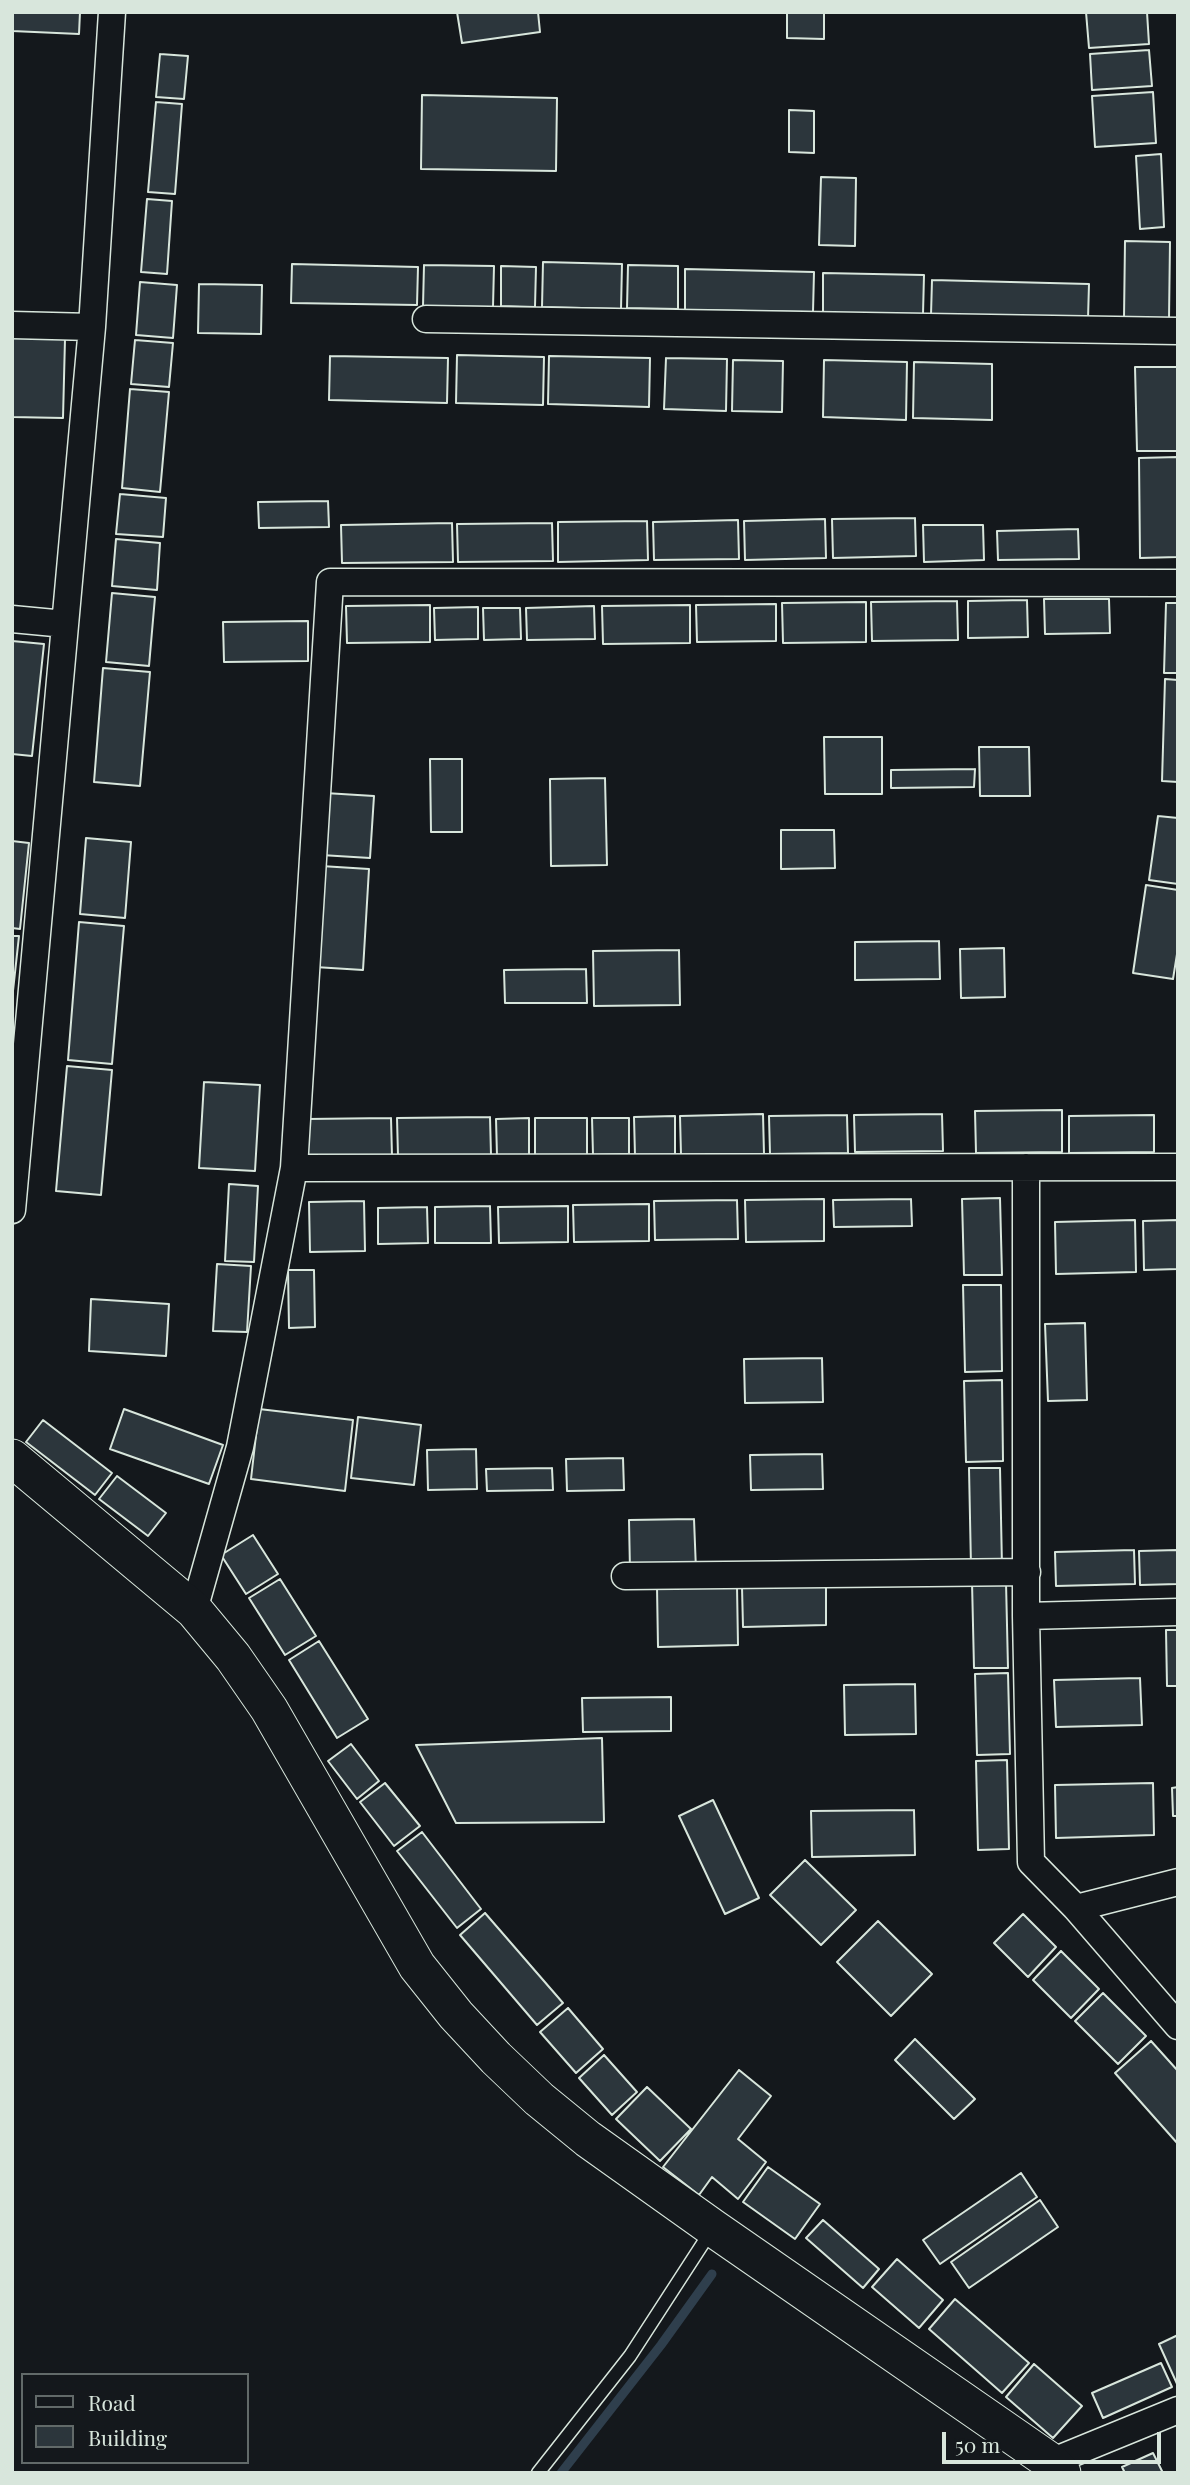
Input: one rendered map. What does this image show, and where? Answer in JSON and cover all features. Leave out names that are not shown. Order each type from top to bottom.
[{"type":"street","points":[[12,1210],[92,327],[113,12]]},
{"type":"street","points":[[426,319],[1178,331]]},
{"type":"street","points":[[12,325],[92,327]]},
{"type":"street","points":[[194,1609],[240,1447],[294,1168],[330,582],[1178,583]]},
{"type":"street","points":[[12,619],[65,624]]},
{"type":"street","points":[[294,1168],[1178,1166]]},
{"type":"street","points":[[1026,1167],[1026,1616],[1031,1861],[1178,2026]]},
{"type":"street","points":[[12,1458],[194,1609],[233,1657],[269,1709],[417,1966],[456,2015],[539,2099],[588,2139],[713,2228],[1057,2467],[1178,2410]]},
{"type":"street","points":[[625,1576],[1027,1572]]},
{"type":"street","points":[[1026,1616],[1178,1612]]},
{"type":"street","points":[[1076,1909],[1178,1882]]},
{"type":"lane","points":[[538,2473],[630,2356],[713,2228]]},
{"type":"building","points":[[12,12],[80,12],[79,34],[12,31]]},
{"type":"building","points":[[457,12],[538,12],[540,32],[462,43]]},
{"type":"building","points":[[787,12],[824,12],[824,39],[787,38]]},
{"type":"building","points":[[1086,12],[1147,12],[1149,44],[1089,48]]},
{"type":"building","points":[[1149,50],[1152,86],[1092,90],[1090,54]]},
{"type":"building","points":[[160,54],[188,56],[184,99],[156,97]]},
{"type":"building","points":[[1153,92],[1156,143],[1095,147],[1092,96]]},
{"type":"building","points":[[422,95],[557,98],[556,171],[421,169]]},
{"type":"building","points":[[156,102],[182,104],[175,194],[148,192]]},
{"type":"building","points":[[789,110],[814,111],[814,153],[789,152]]},
{"type":"building","points":[[1161,154],[1164,227],[1140,229],[1136,156]]},
{"type":"building","points":[[821,177],[856,178],[855,246],[819,245]]},
{"type":"building","points":[[147,199],[172,201],[167,274],[141,272]]},
{"type":"building","points":[[1125,241],[1170,242],[1169,319],[1124,318]]},
{"type":"building","points":[[543,262],[622,264],[621,309],[542,307]]},
{"type":"building","points":[[292,264],[418,267],[417,305],[291,303]]},
{"type":"building","points":[[424,265],[494,266],[493,307],[423,306]]},
{"type":"building","points":[[628,265],[678,266],[678,309],[627,308]]},
{"type":"building","points":[[501,266],[536,267],[535,307],[501,306]]},
{"type":"building","points":[[685,269],[814,272],[813,312],[685,310]]},
{"type":"building","points":[[823,273],[924,275],[923,314],[823,313]]},
{"type":"building","points":[[932,280],[1089,284],[1088,319],[931,315]]},
{"type":"building","points":[[140,282],[177,285],[173,338],[136,335]]},
{"type":"building","points":[[199,284],[262,285],[261,334],[198,333]]},
{"type":"building","points":[[12,337],[65,339],[63,418],[12,417]]},
{"type":"building","points":[[135,340],[173,343],[169,387],[131,384]]},
{"type":"building","points":[[457,355],[544,357],[543,405],[456,403]]},
{"type":"building","points":[[330,356],[448,358],[447,403],[329,400]]},
{"type":"building","points":[[549,356],[650,358],[649,407],[548,404]]},
{"type":"building","points":[[666,358],[727,359],[726,411],[664,409]]},
{"type":"building","points":[[733,360],[783,361],[782,412],[732,411]]},
{"type":"building","points":[[824,360],[907,362],[906,420],[823,417]]},
{"type":"building","points":[[914,362],[992,364],[992,420],[913,418]]},
{"type":"building","points":[[1135,367],[1178,367],[1178,451],[1137,451]]},
{"type":"building","points":[[130,389],[169,392],[160,492],[122,488]]},
{"type":"building","points":[[1178,457],[1178,557],[1140,558],[1139,458]]},
{"type":"building","points":[[120,494],[166,498],[163,537],[116,534]]},
{"type":"building","points":[[328,501],[329,527],[259,528],[258,502]]},
{"type":"building","points":[[915,518],[916,556],[833,558],[832,519]]},
{"type":"building","points":[[825,519],[826,558],[745,560],[744,521]]},
{"type":"building","points":[[738,520],[739,559],[654,560],[653,522]]},
{"type":"building","points":[[647,521],[648,560],[558,562],[558,522]]},
{"type":"building","points":[[452,523],[453,562],[342,563],[341,525]]},
{"type":"building","points":[[552,523],[553,561],[458,562],[457,524]]},
{"type":"building","points":[[923,525],[983,525],[984,560],[924,562]]},
{"type":"building","points":[[1078,529],[1079,559],[998,560],[997,531]]},
{"type":"building","points":[[116,539],[160,543],[157,590],[112,586]]},
{"type":"building","points":[[112,593],[155,597],[149,666],[106,662]]},
{"type":"building","points":[[1044,599],[1109,599],[1110,633],[1045,634]]},
{"type":"building","points":[[1027,600],[1028,637],[968,638],[968,601]]},
{"type":"building","points":[[957,601],[958,640],[872,641],[871,602]]},
{"type":"building","points":[[866,602],[866,642],[783,643],[782,603]]},
{"type":"building","points":[[1166,603],[1178,603],[1178,673],[1164,673]]},
{"type":"building","points":[[776,604],[776,641],[697,642],[696,605]]},
{"type":"building","points":[[430,605],[430,642],[347,643],[346,606]]},
{"type":"building","points":[[690,605],[690,643],[603,644],[602,606]]},
{"type":"building","points":[[594,606],[595,639],[527,640],[526,608]]},
{"type":"building","points":[[478,607],[478,639],[435,640],[434,608]]},
{"type":"building","points":[[483,608],[520,608],[521,639],[484,640]]},
{"type":"building","points":[[308,621],[308,661],[224,662],[223,622]]},
{"type":"building","points":[[12,641],[44,644],[32,756],[12,754]]},
{"type":"building","points":[[103,668],[150,672],[140,786],[94,782]]},
{"type":"building","points":[[1165,679],[1178,680],[1178,782],[1162,781]]},
{"type":"building","points":[[824,737],[882,737],[882,794],[825,794]]},
{"type":"building","points":[[979,747],[1029,747],[1030,796],[980,796]]},
{"type":"building","points":[[430,759],[462,759],[462,832],[431,832]]},
{"type":"building","points":[[975,769],[974,787],[891,788],[891,770]]},
{"type":"building","points":[[605,778],[607,865],[551,866],[550,779]]},
{"type":"building","points":[[325,793],[374,796],[370,858],[321,855]]},
{"type":"building","points":[[1158,816],[1178,818],[1178,884],[1149,880]]},
{"type":"building","points":[[781,830],[834,830],[835,868],[781,869]]},
{"type":"building","points":[[86,838],[131,842],[125,918],[80,914]]},
{"type":"building","points":[[12,841],[29,843],[20,929],[12,928]]},
{"type":"building","points":[[321,866],[369,869],[363,970],[315,967]]},
{"type":"building","points":[[1146,885],[1178,890],[1178,948],[1173,979],[1133,973]]},
{"type":"building","points":[[79,922],[124,926],[112,1064],[68,1060]]},
{"type":"building","points":[[12,936],[19,936],[12,1000]]},
{"type":"building","points":[[939,941],[940,979],[855,980],[855,942]]},
{"type":"building","points":[[1004,948],[1005,997],[961,998],[960,949]]},
{"type":"building","points":[[679,950],[680,1005],[594,1006],[593,951]]},
{"type":"building","points":[[586,969],[587,1003],[505,1003],[504,970]]},
{"type":"building","points":[[67,1066],[112,1070],[101,1195],[56,1191]]},
{"type":"building","points":[[204,1082],[260,1085],[255,1171],[199,1168]]},
{"type":"building","points":[[1062,1110],[1062,1152],[976,1153],[975,1111]]},
{"type":"building","points":[[763,1114],[764,1154],[681,1155],[680,1116]]},
{"type":"building","points":[[942,1114],[943,1151],[855,1152],[854,1115]]},
{"type":"building","points":[[847,1115],[848,1153],[770,1154],[769,1116]]},
{"type":"building","points":[[1154,1115],[1154,1152],[1069,1153],[1069,1116]]},
{"type":"building","points":[[675,1116],[675,1155],[635,1156],[634,1117]]},
{"type":"building","points":[[490,1117],[491,1155],[398,1156],[397,1118]]},
{"type":"building","points":[[391,1118],[392,1156],[306,1157],[306,1119]]},
{"type":"building","points":[[529,1118],[529,1156],[497,1156],[496,1119]]},
{"type":"building","points":[[535,1118],[587,1118],[587,1155],[535,1156]]},
{"type":"building","points":[[592,1118],[629,1118],[629,1154],[593,1155]]},
{"type":"building","points":[[229,1184],[258,1186],[254,1262],[225,1261]]},
{"type":"building","points":[[1000,1198],[1002,1275],[964,1275],[962,1199]]},
{"type":"building","points":[[824,1199],[824,1241],[746,1242],[745,1200]]},
{"type":"building","points":[[911,1199],[912,1226],[834,1227],[833,1200]]},
{"type":"building","points":[[737,1200],[738,1239],[655,1240],[654,1201]]},
{"type":"building","points":[[364,1201],[365,1251],[310,1252],[309,1202]]},
{"type":"building","points":[[649,1204],[649,1241],[574,1242],[573,1205]]},
{"type":"building","points":[[490,1206],[491,1243],[435,1243],[435,1207]]},
{"type":"building","points":[[568,1206],[568,1242],[499,1243],[498,1207]]},
{"type":"building","points":[[427,1207],[428,1243],[378,1244],[378,1208]]},
{"type":"building","points":[[1135,1220],[1136,1272],[1056,1274],[1055,1222]]},
{"type":"building","points":[[1178,1220],[1178,1269],[1144,1270],[1143,1221]]},
{"type":"building","points":[[217,1264],[251,1266],[247,1332],[213,1331]]},
{"type":"building","points":[[288,1270],[314,1270],[315,1327],[289,1328]]},
{"type":"building","points":[[963,1285],[1001,1285],[1002,1371],[965,1372]]},
{"type":"building","points":[[91,1299],[169,1304],[166,1356],[89,1351]]},
{"type":"building","points":[[1085,1323],[1087,1400],[1048,1401],[1045,1324]]},
{"type":"building","points":[[822,1358],[823,1402],[745,1403],[744,1359]]},
{"type":"building","points":[[1002,1380],[1003,1461],[966,1462],[964,1381]]},
{"type":"building","points":[[124,1409],[223,1445],[209,1484],[110,1449]]},
{"type":"building","points":[[259,1409],[353,1420],[345,1491],[251,1479]]},
{"type":"building","points":[[358,1417],[421,1425],[414,1485],[351,1478]]},
{"type":"building","points":[[43,1420],[112,1473],[95,1495],[26,1442]]},
{"type":"building","points":[[476,1449],[477,1489],[428,1490],[427,1450]]},
{"type":"building","points":[[822,1454],[823,1489],[751,1490],[750,1455]]},
{"type":"building","points":[[623,1458],[624,1490],[567,1491],[566,1459]]},
{"type":"building","points":[[552,1468],[553,1490],[487,1491],[486,1469]]},
{"type":"building","points":[[969,1468],[1000,1468],[1002,1567],[971,1567]]},
{"type":"building","points":[[117,1476],[166,1513],[148,1536],[99,1499]]},
{"type":"building","points":[[694,1519],[696,1570],[630,1571],[629,1520]]},
{"type":"building","points":[[253,1535],[278,1574],[246,1594],[221,1555]]},
{"type":"building","points":[[1134,1550],[1135,1584],[1056,1586],[1055,1552]]},
{"type":"building","points":[[1178,1550],[1178,1584],[1140,1585],[1139,1551]]},
{"type":"building","points":[[280,1579],[316,1636],[285,1655],[249,1598]]},
{"type":"building","points":[[972,1582],[1006,1582],[1008,1668],[974,1668]]},
{"type":"building","points":[[826,1585],[826,1625],[743,1627],[742,1587]]},
{"type":"building","points":[[737,1586],[738,1645],[658,1647],[657,1587]]},
{"type":"building","points":[[1166,1630],[1178,1630],[1178,1686],[1167,1686]]},
{"type":"building","points":[[319,1641],[368,1719],[337,1738],[289,1660]]},
{"type":"building","points":[[1008,1673],[1010,1754],[977,1755],[975,1674]]},
{"type":"building","points":[[1140,1678],[1142,1725],[1056,1727],[1054,1680]]},
{"type":"building","points":[[915,1684],[916,1734],[845,1735],[844,1685]]},
{"type":"building","points":[[671,1697],[671,1731],[583,1732],[582,1698]]},
{"type":"building","points":[[602,1738],[604,1822],[456,1823],[416,1745]]},
{"type":"building","points":[[351,1744],[379,1781],[357,1799],[328,1761]]},
{"type":"building","points":[[1007,1760],[1009,1849],[978,1850],[976,1761]]},
{"type":"building","points":[[385,1783],[420,1826],[394,1846],[360,1802]]},
{"type":"building","points":[[1153,1783],[1154,1835],[1056,1838],[1055,1785]]},
{"type":"building","points":[[1178,1787],[1178,1816],[1173,1816],[1172,1788]]},
{"type":"building","points":[[713,1800],[759,1898],[725,1914],[679,1816]]},
{"type":"building","points":[[914,1810],[915,1855],[812,1857],[811,1811]]},
{"type":"building","points":[[422,1832],[481,1909],[457,1928],[397,1851]]},
{"type":"building","points":[[805,1860],[856,1910],[821,1945],[770,1895]]},
{"type":"building","points":[[485,1913],[563,2003],[537,2025],[460,1935]]},
{"type":"building","points":[[1023,1914],[1056,1947],[1028,1977],[994,1943]]},
{"type":"building","points":[[878,1921],[932,1974],[891,2016],[837,1962]]},
{"type":"building","points":[[1061,1951],[1099,1989],[1071,2018],[1033,1980]]},
{"type":"building","points":[[1103,1993],[1146,2036],[1118,2064],[1075,2021]]},
{"type":"building","points":[[568,2008],[603,2049],[576,2073],[540,2032]]},
{"type":"building","points":[[915,2039],[975,2099],[954,2119],[895,2060]]},
{"type":"building","points":[[1151,2041],[1178,2071],[1178,2144],[1115,2073]]},
{"type":"building","points":[[604,2055],[637,2092],[612,2115],[579,2078]]},
{"type":"building","points":[[739,2070],[771,2096],[738,2139],[766,2162],[738,2199],[712,2177],[699,2195],[663,2167]]},
{"type":"building","points":[[647,2087],[691,2129],[660,2161],[616,2119]]},
{"type":"building","points":[[768,2167],[820,2204],[795,2239],[743,2202]]},
{"type":"building","points":[[1021,2173],[1037,2197],[940,2264],[923,2240]]},
{"type":"building","points":[[1040,2200],[1058,2227],[969,2288],[951,2262]]},
{"type":"building","points":[[823,2220],[879,2269],[863,2288],[806,2238]]},
{"type":"building","points":[[897,2259],[943,2300],[919,2328],[872,2287]]},
{"type":"building","points":[[955,2299],[1029,2363],[1002,2393],[929,2329]]},
{"type":"building","points":[[1178,2335],[1178,2386],[1159,2344]]},
{"type":"building","points":[[1161,2363],[1172,2387],[1103,2418],[1092,2393]]},
{"type":"building","points":[[1034,2364],[1082,2406],[1053,2438],[1006,2397]]},
{"type":"building","points":[[1153,2453],[1163,2473],[1125,2473],[1122,2467]]},
{"type":"waterway","points":[[561,2473],[661,2345],[712,2274]]}]
